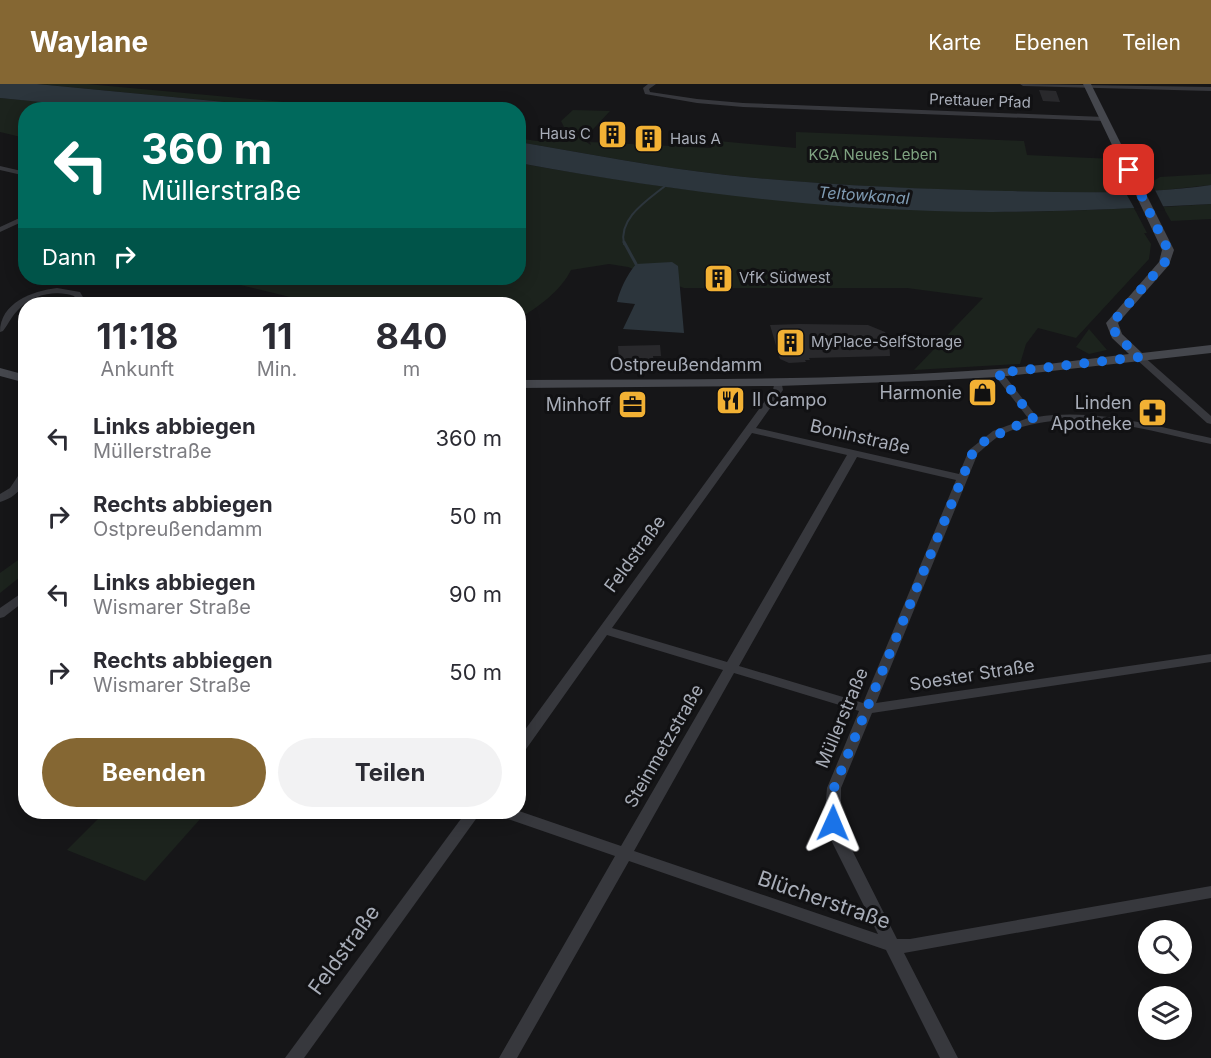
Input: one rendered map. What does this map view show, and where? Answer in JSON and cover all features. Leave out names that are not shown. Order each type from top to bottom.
[{"type":"main road","points":[[1088,85],[1166,241],[1168,255],[1157,272],[1111,325],[1116,335],[1139,357]]},
{"type":"main road","name":"Ostpreußendamm","points":[[526,384],[777,382],[998,373],[1211,349]]},
{"type":"main road","points":[[0,372],[18,377]]},
{"type":"street","name":"Prettauer Pfad","points":[[653,84],[646,88],[647,93],[746,105],[1104,119]]},
{"type":"street","points":[[1023,84],[1211,88]]},
{"type":"street","points":[[0,168],[18,172]]},
{"type":"street","points":[[0,230],[18,221]]},
{"type":"street","points":[[0,222],[10,225]]},
{"type":"street","points":[[33,297],[58,291],[75,292],[78,297]]},
{"type":"street","points":[[0,329],[18,305]]},
{"type":"street","points":[[1139,357],[1211,421]]},
{"type":"street","points":[[998,373],[1033,418]]},
{"type":"street","name":"Feldstraße","points":[[526,738],[778,390],[777,382]]},
{"type":"street","name":"Müllerstraße","points":[[949,1058],[837,836],[833,823],[834,788],[973,452],[978,446],[1006,429],[1033,418],[1067,417],[1104,420],[1211,441]]},
{"type":"street","name":"Boninstraße","points":[[750,429],[963,478]]},
{"type":"street","name":"Steinmetzstraße","points":[[508,1058],[854,452]]},
{"type":"street","points":[[0,499],[14,490],[18,484]]},
{"type":"street","points":[[0,614],[18,600]]},
{"type":"street","name":"Soester Straße","points":[[604,630],[868,709],[1211,658]]},
{"type":"street","name":"Feldstraße","points":[[294,1058],[469,819]]},
{"type":"street","name":"Blücherstraße","points":[[524,819],[893,946],[910,946],[1211,892]]},
{"type":"green space","points":[[37,84],[87,84],[283,102],[225,102]]},
{"type":"green space","points":[[0,98],[44,102],[18,102],[18,136],[0,132]]},
{"type":"green space","name":"KGA Neues Leben","points":[[573,110],[610,111],[583,140],[591,145],[590,142],[711,148],[718,141],[796,148],[796,132],[1024,141],[1027,155],[1113,159],[1127,189],[1124,190],[1126,193],[975,191],[776,180],[674,168],[526,143],[526,139],[544,141],[553,137],[564,127],[561,121]]},
{"type":"green space","points":[[526,164],[671,187],[824,204],[977,211],[1134,208],[1151,244],[1149,259],[1076,338],[1038,328],[1026,344],[1020,364],[914,370],[983,298],[907,288],[684,288],[628,267],[609,264],[571,270],[555,292],[526,314],[526,297],[290,297],[240,285],[526,285]]},
{"type":"green space","points":[[1211,174],[1211,185],[1155,191],[1150,183],[1160,177]]},
{"type":"green space","points":[[1211,204],[1211,219],[1171,221],[1163,207]]},
{"type":"green space","points":[[1089,329],[1107,350],[1089,354],[1076,347]]},
{"type":"green space","points":[[18,560],[18,579],[0,593],[0,573]]},
{"type":"green space","points":[[98,819],[200,819],[145,881],[67,850]]},
{"type":"water","points":[[0,84],[37,84],[225,102],[41,102],[0,98]]},
{"type":"water","name":"Teltowkanal","points":[[526,143],[700,172],[831,184],[1084,192],[1134,192],[1211,185],[1211,204],[1004,212],[882,209],[777,201],[526,164]]},
{"type":"water","points":[[672,262],[678,266],[684,333],[623,329],[635,304],[617,302],[622,287],[633,268],[636,264]]},
{"type":"pier","points":[[1154,188],[1165,210],[1136,211],[1124,190]]},
{"type":"building","points":[[1039,90],[1056,91],[1060,102],[1043,101]]},
{"type":"building","name":"Haus C","points":[[605,128],[622,129],[617,141],[601,140]]},
{"type":"building","points":[[682,132],[701,133],[694,145],[678,144]]},
{"type":"building","points":[[770,325],[868,325],[885,332],[889,340],[890,356],[809,358],[810,360],[805,360],[806,362],[789,363],[780,359]]},
{"type":"building","points":[[660,345],[661,356],[653,356],[655,371],[620,372],[618,346]]},
{"type":"waterway","points":[[624,244],[625,226],[630,218],[665,186]]},
{"type":"waterway","points":[[624,242],[636,264]]},
{"type":"place","name":"Haus C","points":[[612,134]]},
{"type":"place","name":"Haus A","points":[[649,139]]},
{"type":"place","name":"VfK Südwest","points":[[718,278]]},
{"type":"place","name":"MyPlace-SelfStorage","points":[[790,342]]},
{"type":"place","name":"Harmonie","points":[[983,393]]},
{"type":"place","name":"Il Campo","points":[[731,400]]},
{"type":"place","name":"Minhoff","points":[[632,405]]},
{"type":"place","name":"Linden Apotheke","points":[[1153,413]]},
{"type":"route","points":[[833,823],[834,788],[973,452],[986,440],[1033,418],[998,373],[1139,357],[1116,335],[1111,325],[1165,262],[1168,250],[1166,241],[1129,170]]}]
